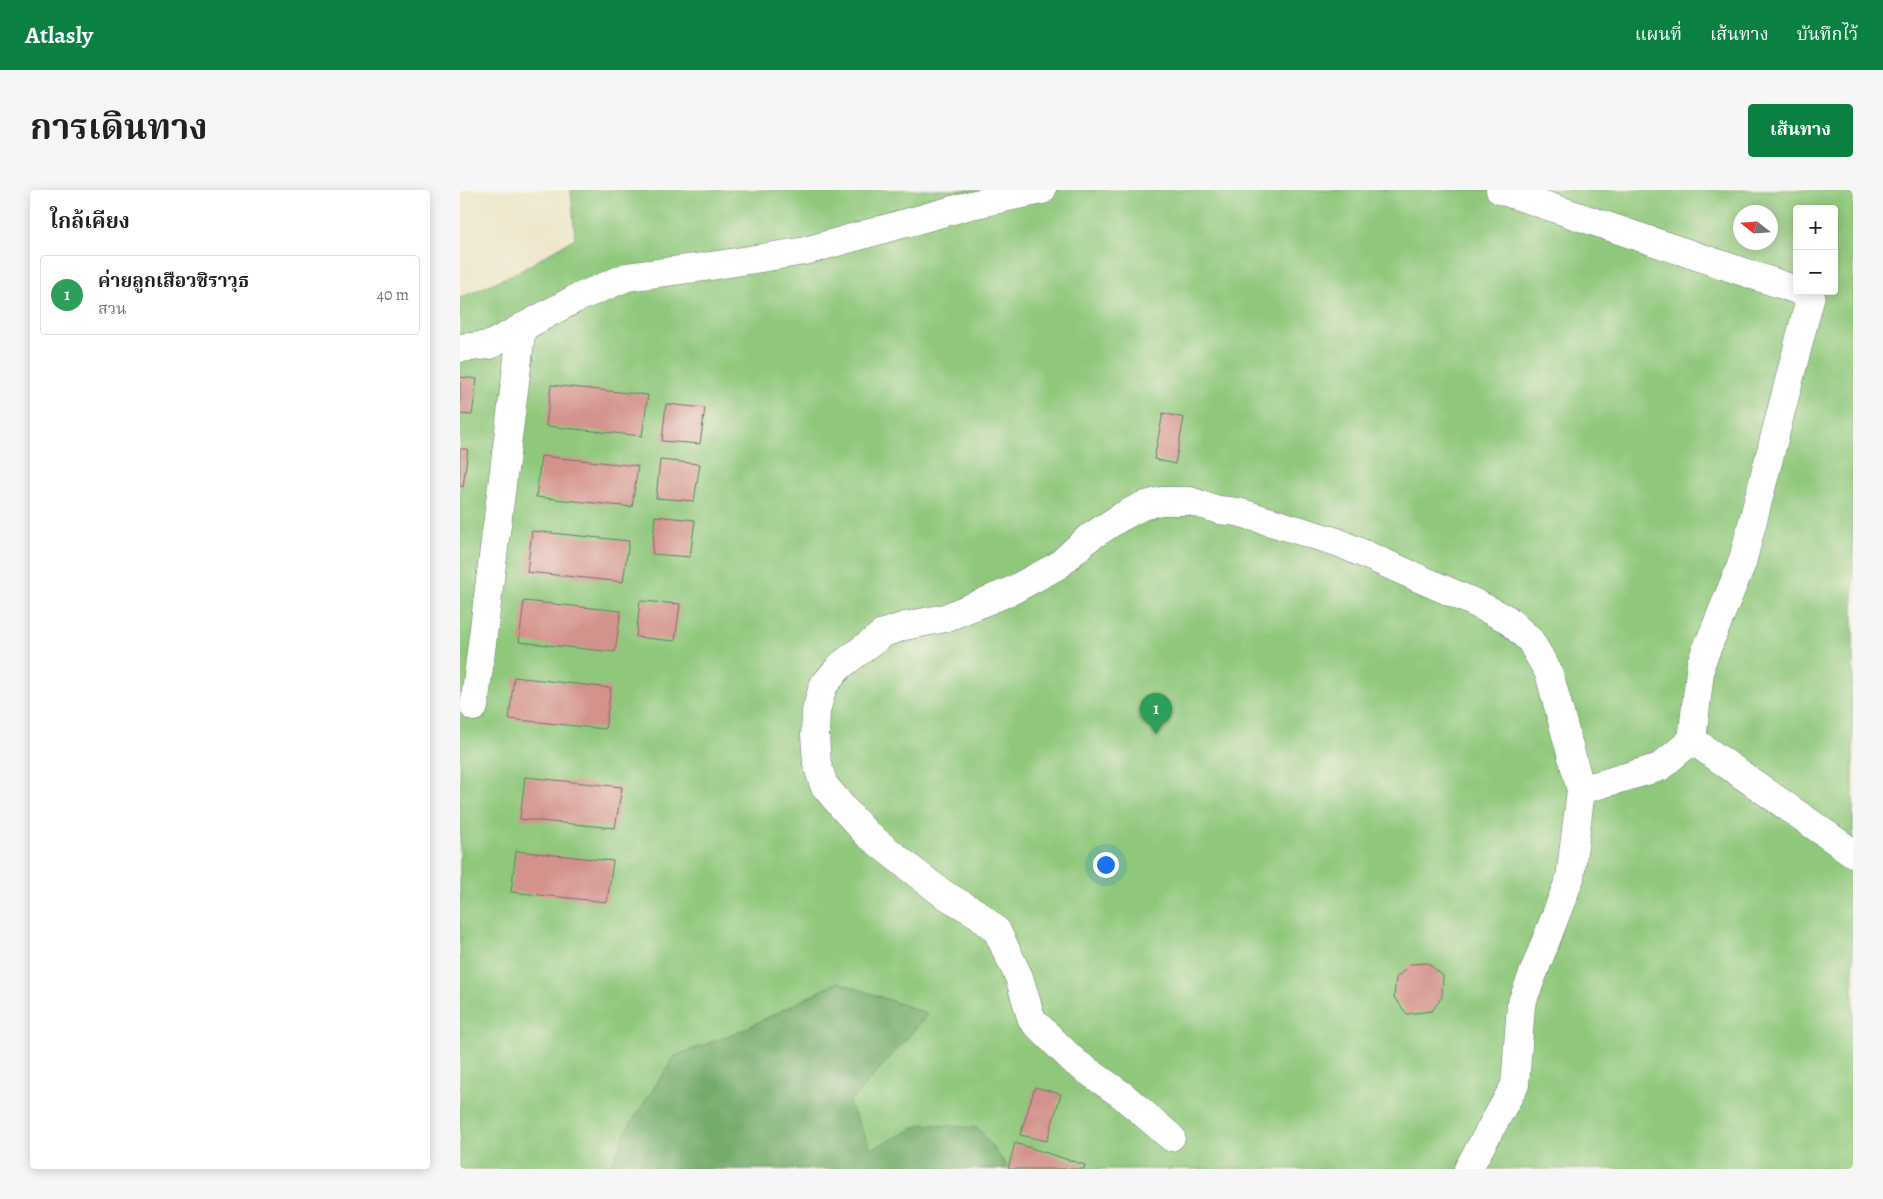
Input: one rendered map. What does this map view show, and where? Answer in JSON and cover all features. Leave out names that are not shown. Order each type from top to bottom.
[{"type":"street","points":[[460,348],[490,344],[575,299],[627,276],[711,266],[805,251],[971,205],[1042,190]]},
{"type":"street","points":[[1500,190],[1793,289]]},
{"type":"street","points":[[1581,790],[1660,767],[1692,740],[1701,663],[1742,563],[1811,295]]},
{"type":"street","points":[[474,707],[522,328]]},
{"type":"street","points":[[1171,1137],[1122,1096],[1075,1062],[1032,1020],[1019,977],[997,931],[978,914],[945,895],[867,834],[824,785],[817,764],[816,711],[823,686],[840,666],[856,652],[884,633],[905,626],[946,618],[1012,591],[1060,565],[1087,539],[1142,506],[1162,501],[1190,502],[1219,510],[1238,512],[1337,542],[1507,618],[1530,640],[1549,673],[1581,790],[1570,878],[1521,1005],[1515,1085],[1468,1169]]},
{"type":"street","points":[[1692,740],[1853,853]]},
{"type":"green space","points":[[571,190],[1853,190],[1853,1169],[460,1169],[460,298],[522,270],[575,238]]},
{"type":"green space","points":[[838,982],[929,1014],[849,1103],[871,1149],[923,1124],[978,1128],[1009,1169],[609,1169],[627,1129],[675,1056],[743,1030]]},
{"type":"building","points":[[460,377],[477,379],[472,415],[460,414]]},
{"type":"building","points":[[551,385],[648,395],[642,436],[546,426]]},
{"type":"building","points":[[666,404],[705,408],[700,444],[662,441]]},
{"type":"building","points":[[1163,413],[1184,418],[1175,464],[1154,459]]},
{"type":"building","points":[[460,449],[468,449],[463,487],[460,486]]},
{"type":"building","points":[[541,456],[638,466],[632,507],[536,497]]},
{"type":"building","points":[[660,460],[700,464],[694,501],[656,498]]},
{"type":"building","points":[[655,516],[695,520],[690,557],[652,554]]},
{"type":"building","points":[[532,531],[629,541],[623,582],[527,572]]},
{"type":"building","points":[[524,601],[621,611],[615,652],[519,642]]},
{"type":"building","points":[[640,601],[680,604],[675,641],[636,637]]},
{"type":"building","points":[[514,677],[611,688],[605,729],[509,719]]},
{"type":"building","points":[[525,777],[622,787],[615,828],[520,819]]},
{"type":"building","points":[[516,851],[613,861],[607,902],[511,892]]},
{"type":"building","points":[[1428,963],[1443,976],[1442,997],[1432,1011],[1407,1014],[1394,997],[1396,978],[1410,964]]},
{"type":"building","points":[[1035,1087],[1061,1094],[1047,1141],[1020,1135]]},
{"type":"building","points":[[1015,1143],[1085,1165],[1084,1169],[1008,1169]]},
{"type":"place","name":"ค่ายลูกเสือวชิราวุธ","points":[[1156,734]]}]
